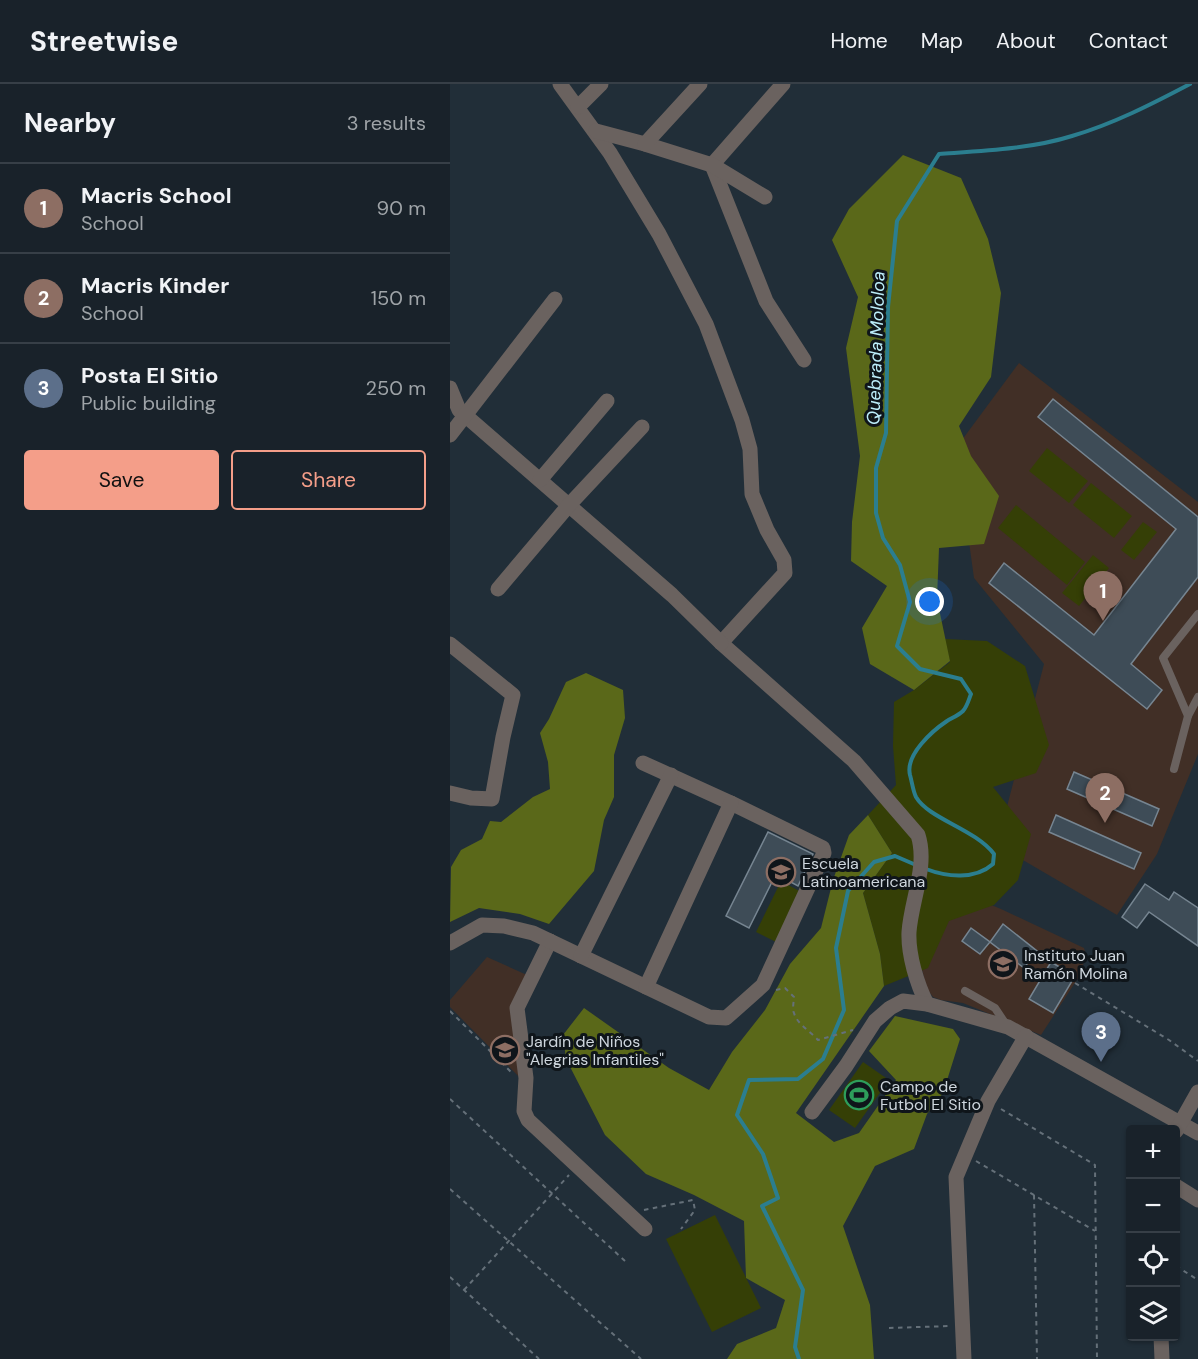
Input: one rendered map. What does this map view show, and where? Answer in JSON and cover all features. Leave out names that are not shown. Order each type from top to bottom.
[{"type":"street","points":[[561,84],[596,131],[659,234],[706,324],[750,449],[752,494],[767,530],[784,560],[785,573],[721,643]]},
{"type":"street","points":[[578,107],[601,84]]},
{"type":"street","points":[[645,144],[700,84]]},
{"type":"street","points":[[712,165],[783,84]]},
{"type":"street","points":[[596,131],[712,165],[765,197]]},
{"type":"street","points":[[712,165],[766,301],[804,360]]},
{"type":"street","points":[[450,435],[555,299]]},
{"type":"street","points":[[450,388],[459,410],[672,595],[721,643],[854,761],[918,835],[921,844],[921,861],[909,934],[920,990],[927,1004]]},
{"type":"street","points":[[540,480],[607,401]]},
{"type":"street","points":[[498,589],[569,505],[642,427]]},
{"type":"street","points":[[450,793],[492,800],[513,695],[451,650]]},
{"type":"street","points":[[450,943],[482,925],[504,926],[533,933],[709,1017],[726,1018],[763,986],[824,853],[823,848],[643,763]]},
{"type":"street","points":[[581,956],[671,775]]},
{"type":"street","points":[[646,987],[731,803]]},
{"type":"street","points":[[550,941],[517,1008],[526,1078],[524,1111],[528,1120],[576,1167],[645,1228]]},
{"type":"street","points":[[812,1112],[875,1021],[903,1001],[927,1004],[1008,1027],[1175,1125]]},
{"type":"street","points":[[964,1359],[956,1177],[988,1101],[1026,1036]]},
{"type":"street","points":[[1179,1125],[1198,1092]]},
{"type":"street","points":[[1180,1128],[1198,1133]]},
{"type":"street","points":[[1180,1189],[1198,1200]]},
{"type":"street","points":[[1161,1341],[1162,1359]]},
{"type":"lane","points":[[1188,716],[1163,658],[1198,614]]},
{"type":"lane","points":[[1174,769],[1188,716],[1198,697]]},
{"type":"lane","points":[[964,991],[995,1008],[1008,1027]]},
{"type":"path","points":[[1075,983],[1198,1060]]},
{"type":"path","points":[[755,992],[785,988],[794,997],[793,1012],[818,1040],[855,1029]]},
{"type":"path","points":[[450,1011],[525,1087]]},
{"type":"path","points":[[450,1099],[625,1261]]},
{"type":"path","points":[[988,1101],[1095,1165],[1097,1359]]},
{"type":"path","points":[[965,1155],[1095,1231]]},
{"type":"path","points":[[464,1290],[576,1167]]},
{"type":"path","points":[[450,1189],[642,1359]]},
{"type":"path","points":[[1034,1195],[1037,1359]]},
{"type":"path","points":[[624,1210],[649,1209],[693,1200],[695,1210],[681,1229]]},
{"type":"path","points":[[1180,1269],[1198,1280]]},
{"type":"path","points":[[450,1277],[539,1359]]},
{"type":"path","points":[[889,1328],[962,1325]]},
{"type":"shaded area","points":[[1019,363],[1198,502],[1198,754],[1157,854],[1117,915],[997,845],[1044,664],[974,578],[956,448]]},
{"type":"shaded area","name":"Instituto Juan Ramón Molina","points":[[928,879],[1001,909],[1084,948],[1086,955],[1080,975],[1041,1035],[963,1003],[933,997],[927,989],[917,951]]},
{"type":"shaded area","name":"Jardín de Niños \"Alegrias Infantiles\"","points":[[487,957],[527,975],[513,1006],[524,1082],[450,1007],[450,1000]]},
{"type":"green space","points":[[903,155],[961,178],[988,239],[1001,293],[991,377],[959,426],[971,456],[999,496],[984,544],[939,548],[937,599],[950,661],[914,690],[870,664],[862,628],[887,586],[851,561],[852,522],[860,456],[846,348],[858,297],[832,240],[849,209]]},
{"type":"green space","points":[[1047,448],[1088,481],[1069,503],[1029,471]]},
{"type":"green space","points":[[1091,483],[1132,516],[1114,538],[1073,505]]},
{"type":"green space","points":[[1016,505],[1085,562],[1067,585],[998,528]]},
{"type":"green space","points":[[1143,522],[1157,532],[1134,560],[1121,550]]},
{"type":"green space","points":[[1093,555],[1109,568],[1079,606],[1062,593]]},
{"type":"green space","points":[[945,639],[987,641],[1025,666],[1049,745],[1036,773],[993,787],[1031,834],[1018,880],[994,905],[949,921],[928,968],[884,986],[880,954],[863,893],[892,853],[868,815],[896,785],[893,746],[894,702],[914,690],[950,662]]},
{"type":"green space","points":[[586,673],[623,690],[625,718],[614,755],[614,797],[604,820],[594,871],[549,924],[520,914],[479,908],[450,922],[451,867],[461,850],[482,839],[490,821],[501,822],[533,797],[550,789],[548,762],[540,733],[566,682]]},
{"type":"green space","points":[[868,815],[892,853],[863,893],[880,954],[884,986],[796,1113],[834,1142],[859,1133],[896,1080],[869,1051],[895,1016],[953,1029],[960,1039],[943,1093],[927,1114],[914,1149],[875,1166],[843,1226],[870,1305],[874,1359],[727,1359],[737,1344],[776,1328],[785,1300],[746,1278],[744,1221],[694,1195],[646,1174],[605,1135],[566,1059],[563,1035],[584,1008],[669,1068],[709,1090],[732,1052],[765,1010],[790,964],[821,928],[833,880],[849,835]]},
{"type":"green space","points":[[781,881],[803,893],[778,943],[756,932]]},
{"type":"green space","name":"Campo de Futbol El Sitio","points":[[863,1062],[889,1080],[855,1128],[829,1110]]},
{"type":"green space","points":[[715,1215],[761,1308],[712,1332],[666,1239]]},
{"type":"building","points":[[1053,399],[1198,517],[1198,577],[1131,664],[1162,690],[1147,709],[989,583],[1004,563],[1094,635],[1176,529],[1038,417]]},
{"type":"building","points":[[1074,772],[1159,809],[1152,826],[1067,789]]},
{"type":"building","points":[[1056,815],[1141,853],[1134,869],[1049,832]]},
{"type":"building","points":[[768,832],[813,854],[798,886],[776,874],[749,928],[726,916]]},
{"type":"building","points":[[1145,884],[1169,900],[1174,892],[1198,908],[1198,946],[1149,912],[1137,928],[1122,917]]},
{"type":"building","points":[[1003,924],[1037,951],[1024,968],[990,942]]},
{"type":"building","points":[[971,928],[990,942],[980,954],[962,941]]},
{"type":"building","points":[[1051,962],[1075,976],[1053,1013],[1029,999]]},
{"type":"waterway","name":"Quebrada Mololoa","points":[[926,869],[943,874],[969,875],[978,873],[993,864],[994,854],[976,838],[922,805],[915,795],[910,775],[912,760],[921,744],[941,725],[960,714],[971,694],[961,679],[920,669],[897,646],[910,602],[900,565],[883,538],[876,513],[876,468],[886,433],[888,307],[897,221],[939,154],[1023,147],[1072,136],[1117,120],[1190,84]]},
{"type":"waterway","name":"Quebrada Mololoa","points":[[799,1359],[795,1347],[803,1290],[762,1206],[778,1198],[763,1154],[737,1115],[749,1080],[798,1079],[823,1059],[844,1010],[836,948],[848,891],[874,862],[895,856],[916,865]]},
{"type":"place","name":"Macris School","points":[[1103,621]]},
{"type":"place","name":"Macris Kinder","points":[[1105,823]]},
{"type":"place","name":"Escuela Latinoamericana","points":[[781,872]]},
{"type":"place","name":"Instituto Juan Ramón Molina","points":[[1003,964]]},
{"type":"place","name":"Jardín de Niños \"Alegrias Infantiles\"","points":[[505,1050]]},
{"type":"place","name":"Posta El Sitio","points":[[1101,1062]]},
{"type":"place","name":"Campo de Futbol El Sitio","points":[[859,1095]]}]
